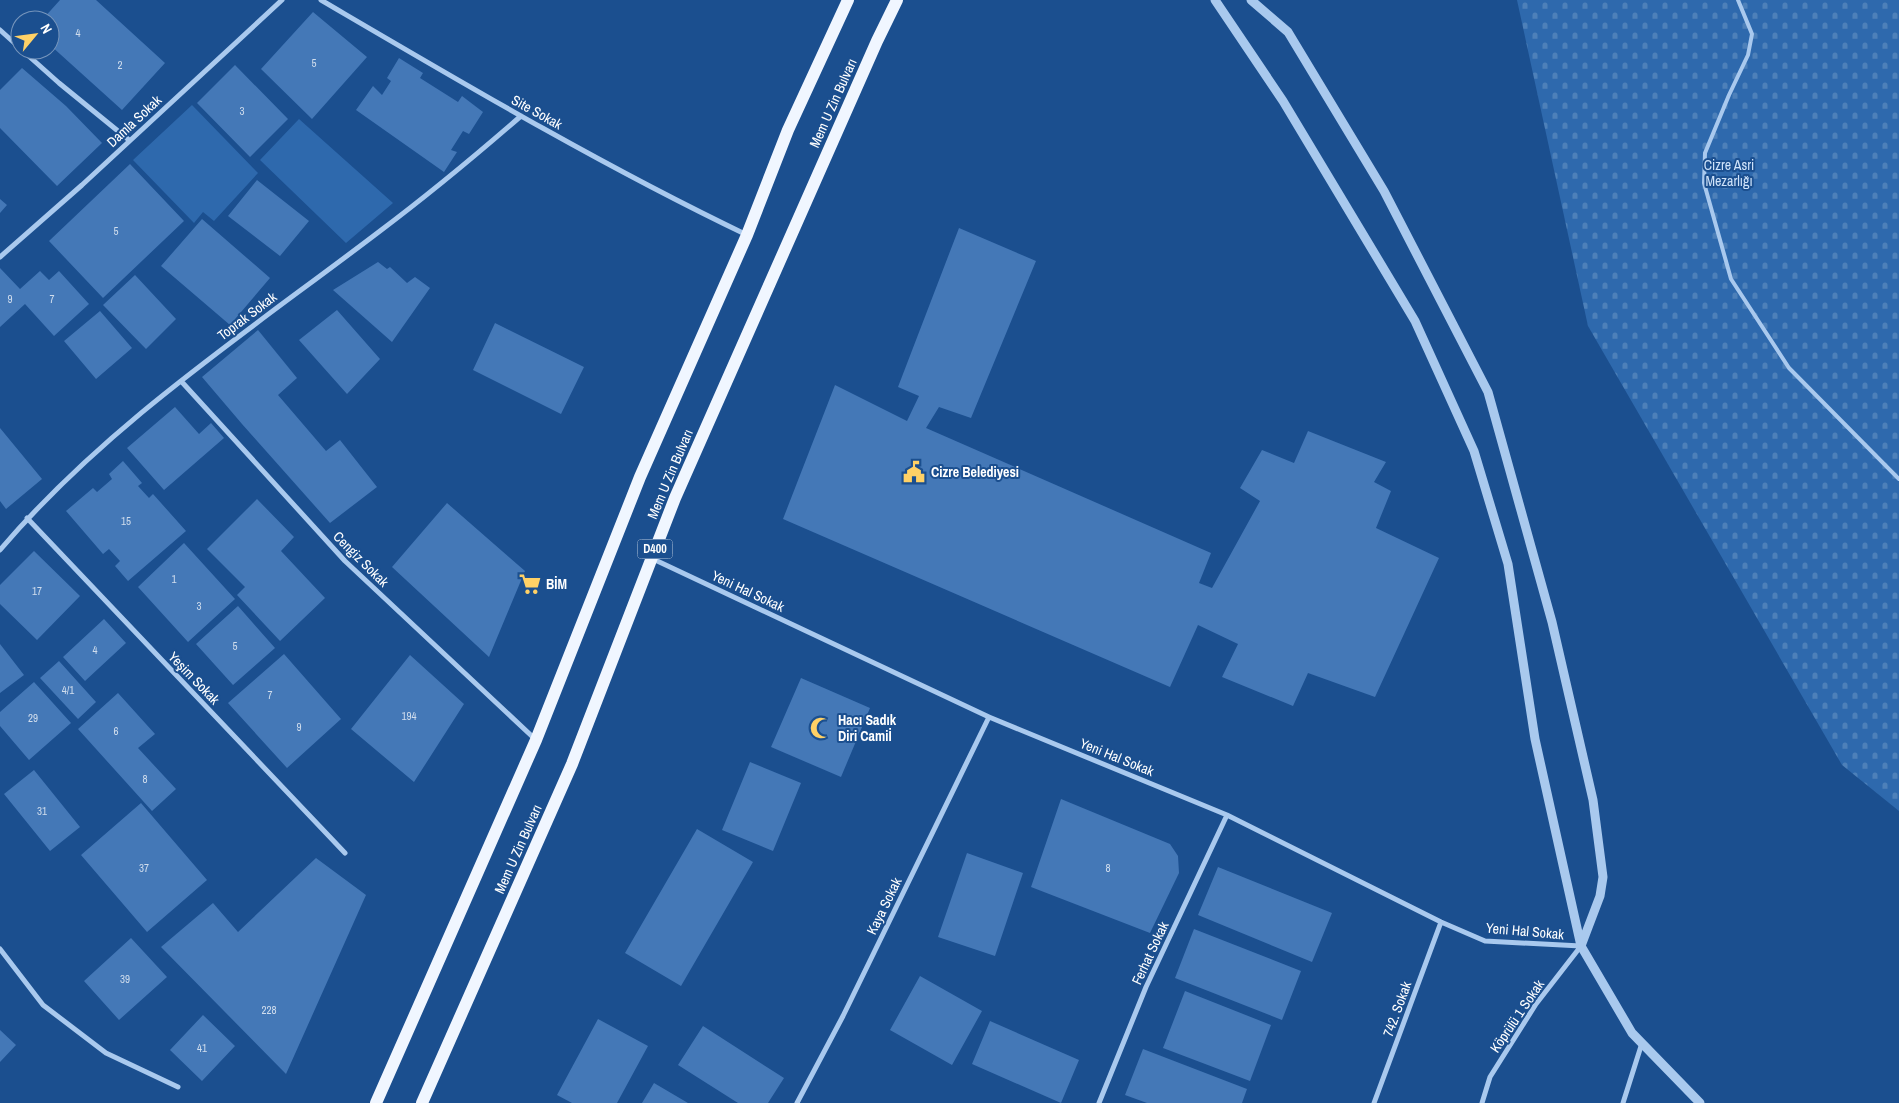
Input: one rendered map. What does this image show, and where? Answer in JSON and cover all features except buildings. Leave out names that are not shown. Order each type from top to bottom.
[{"type":"main road","name":"Mem U Zin Bulvarı","points":[[376,1103],[536,740],[640,477],[747,235],[788,130],[848,0]]},
{"type":"main road","name":"Mem U Zin Bulvarı","points":[[422,1103],[572,764],[675,498],[877,41],[897,0]]},
{"type":"street","name":"Damla Sokak","points":[[0,257],[82,185],[282,0]]},
{"type":"street","name":"Site Sokak","points":[[321,0],[521,116],[688,207],[747,235]]},
{"type":"street","points":[[1215,0],[1282,101],[1415,321],[1474,451],[1508,564],[1534,739],[1581,946],[1632,1033],[1700,1103]]},
{"type":"street","points":[[1251,0],[1288,32],[1384,191],[1488,392],[1552,622],[1592,800],[1603,877],[1600,896],[1581,946]]},
{"type":"street","points":[[0,30],[10,39]]},
{"type":"street","points":[[33,60],[80,101],[129,140]]},
{"type":"street","name":"Toprak Sokak","points":[[0,550],[52,491],[138,416],[254,324],[380,231],[521,116]]},
{"type":"street","name":"Cengiz Sokak","points":[[181,381],[345,561],[536,740]]},
{"type":"street","name":"Yeşim Sokak","points":[[27,518],[345,852]]},
{"type":"street","name":"Yeni Hal Sokak","points":[[651,558],[989,717],[1227,815],[1441,922],[1485,941],[1581,946]]},
{"type":"street","name":"Kaya Sokak","points":[[797,1103],[843,1016],[989,717]]},
{"type":"street","name":"Ferhat Sokak","points":[[1099,1103],[1146,987],[1227,815]]},
{"type":"street","name":"742. Sokak","points":[[1374,1103],[1441,922]]},
{"type":"street","name":"Köprülü 1 Sokak","points":[[1482,1103],[1490,1077],[1531,1012],[1581,946]]},
{"type":"street","points":[[0,949],[43,1005],[106,1053],[178,1087]]},
{"type":"street","points":[[1623,1103],[1642,1043]]},
{"type":"lane","points":[[1738,0],[1752,34],[1748,55],[1728,95],[1705,153],[1704,183],[1731,279],[1789,368],[1899,479]]},
{"type":"green space","name":"Cizre Asri Mezarlığı","points":[[1517,0],[1899,0],[1899,811],[1842,765],[1588,326]]},
{"type":"green space","points":[[192,105],[258,173],[214,221],[203,212],[194,223],[133,160]]},
{"type":"green space","points":[[299,119],[393,203],[346,243],[260,160]]},
{"type":"place","name":"Cizre Belediyesi","points":[[914,472]]},
{"type":"place","name":"BİM","points":[[530,584]]},
{"type":"place","name":"Hacı Sadık Diri Camiİ","points":[[821,728]]}]
